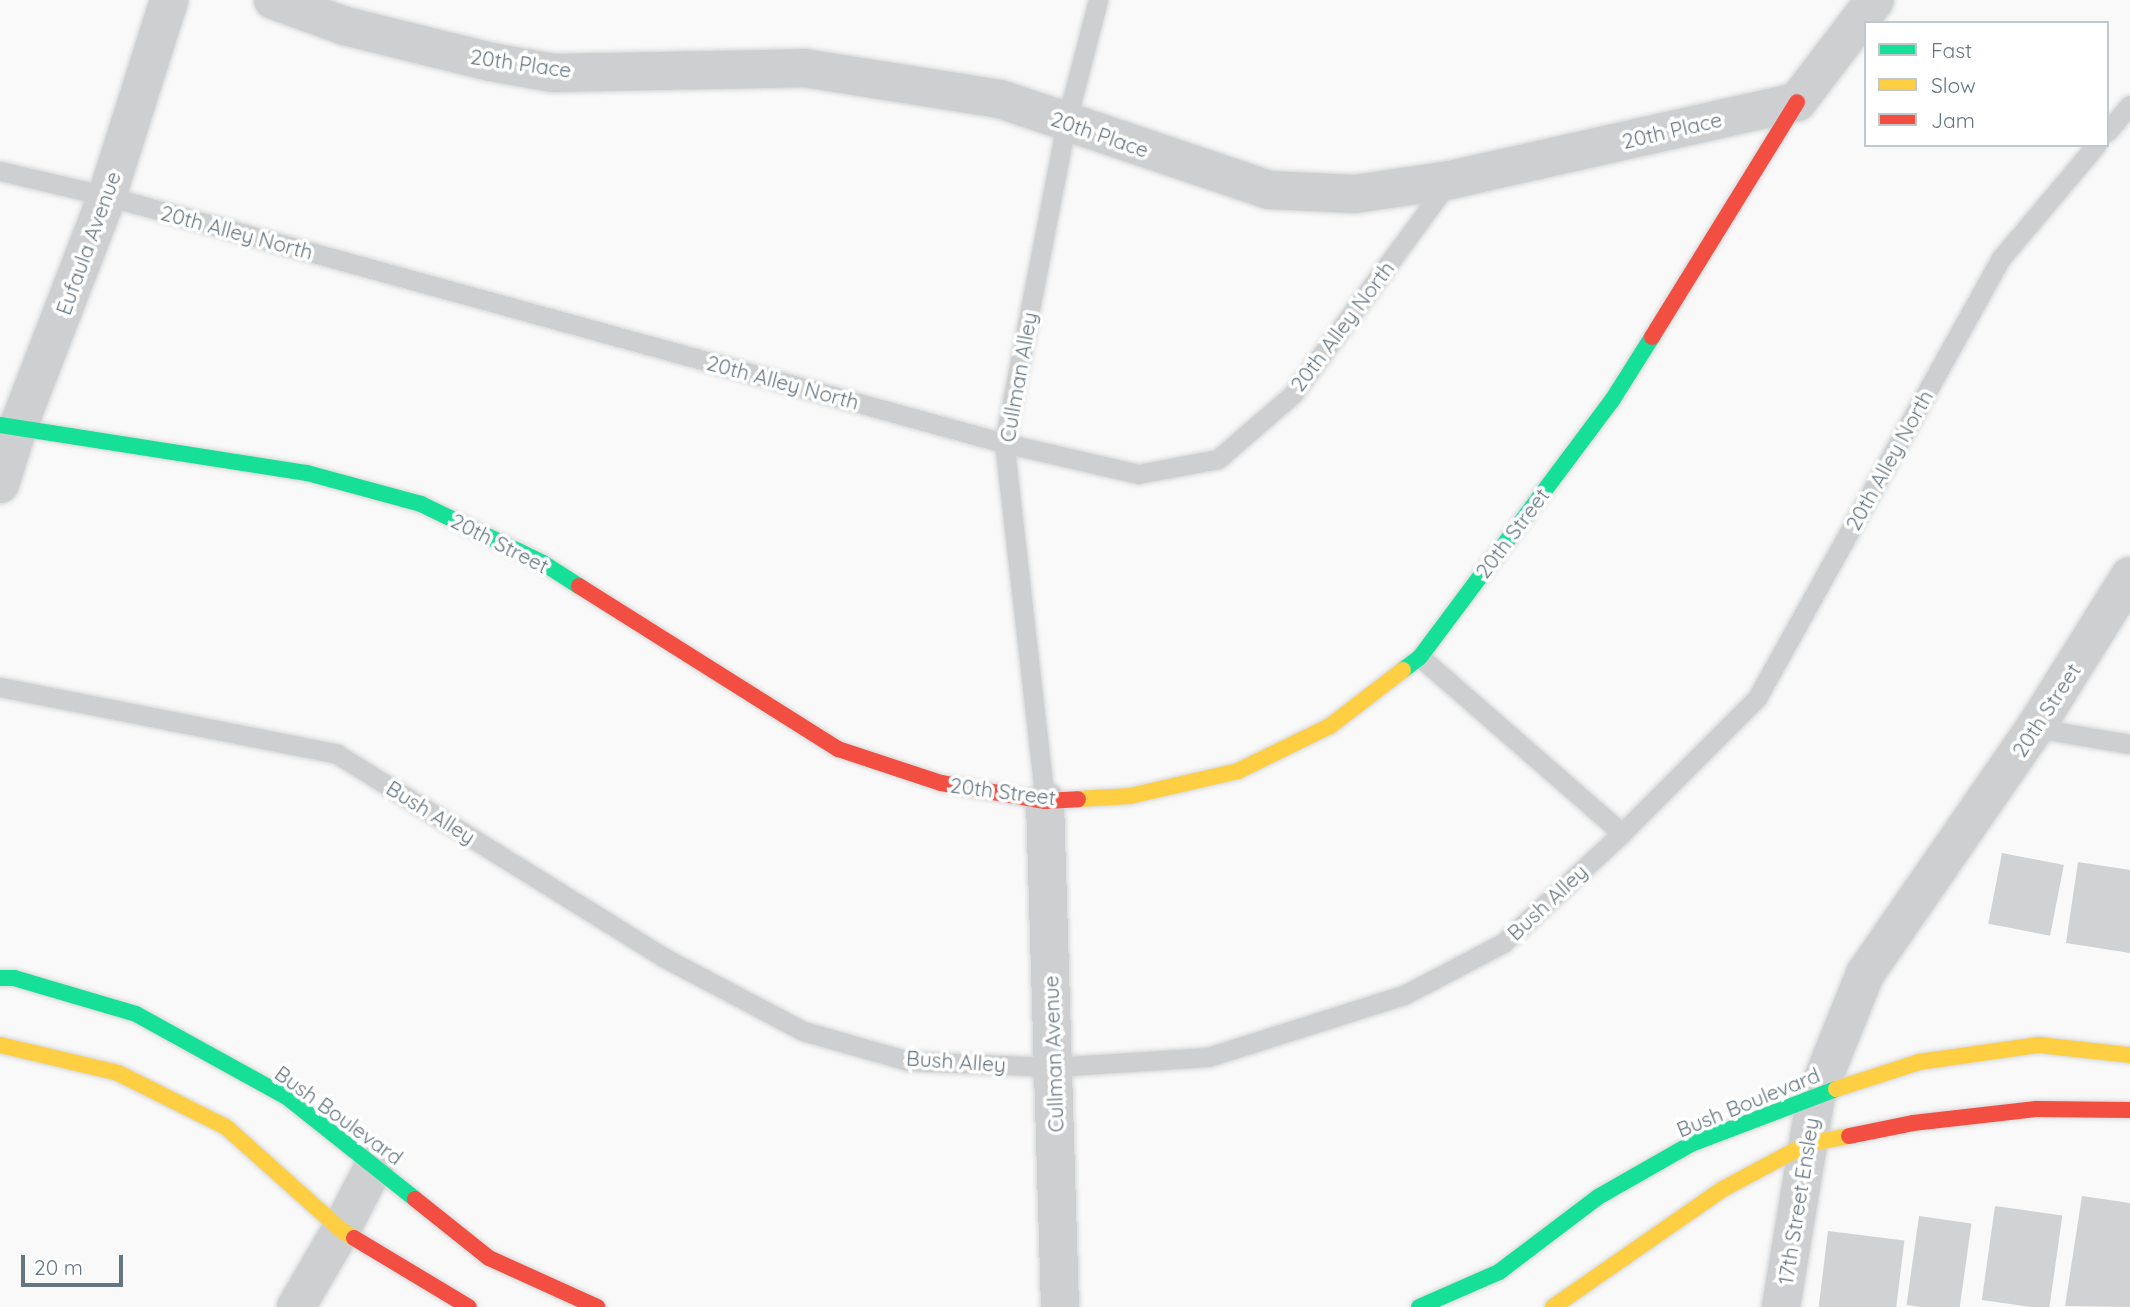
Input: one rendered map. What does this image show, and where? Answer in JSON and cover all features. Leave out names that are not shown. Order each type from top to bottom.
[{"type":"main road","name":"20th Street","points":[[9,426],[307,473],[421,504],[543,563],[838,749],[940,783],[1045,801],[1130,796],[1238,771],[1330,726],[1420,657],[1614,399],[1797,102]]},
{"type":"main road","name":"Bush Boulevard","points":[[0,978],[14,978],[136,1014],[288,1098],[489,1258],[597,1307]]},
{"type":"main road","points":[[0,1045],[118,1073],[226,1127],[341,1230],[469,1307]]},
{"type":"main road","name":"Bush Boulevard","points":[[1419,1307],[1499,1272],[1598,1197],[1691,1144],[1816,1096],[1919,1062],[2039,1045],[2130,1055]]},
{"type":"main road","points":[[1553,1307],[1723,1189],[1807,1144],[1913,1123],[2036,1109],[2130,1110]]},
{"type":"street","name":"Eufaula Avenue","points":[[0,484],[9,426],[107,196],[169,0]]},
{"type":"street","name":"20th Place","points":[[273,0],[345,26],[491,62],[553,73],[804,68],[1000,99],[1269,190],[1355,194],[1450,180],[1797,102]]},
{"type":"street","points":[[1797,102],[1875,0]]},
{"type":"street","name":"20th Street","points":[[1816,1096],[1865,974],[2035,728],[2130,576]]},
{"type":"street","name":"Cullman Avenue","points":[[1045,801],[1060,1307]]},
{"type":"street","name":"17th Street Ensley","points":[[1781,1307],[1816,1096]]},
{"type":"street","points":[[296,1307],[341,1230],[374,1166]]},
{"type":"lane","name":"Cullman Alley","points":[[1045,801],[1004,443],[1066,123],[1098,0]]},
{"type":"lane","points":[[2109,130],[2130,105]]},
{"type":"lane","name":"20th Alley North","points":[[1622,833],[1757,698],[2001,258],[2094,147]]},
{"type":"lane","name":"20th Alley North","points":[[0,171],[107,196],[1004,443],[1138,474],[1218,459],[1292,395],[1450,180]]},
{"type":"lane","points":[[1420,657],[1622,833]]},
{"type":"lane","name":"Bush Alley","points":[[0,687],[337,754],[665,958],[803,1031],[908,1061],[1053,1067],[1208,1058],[1404,995],[1503,943],[1622,833]]},
{"type":"lane","points":[[2035,728],[2130,744]]},
{"type":"building","points":[[2002,853],[2064,865],[2050,936],[1988,924]]},
{"type":"building","points":[[2078,862],[2130,870],[2130,953],[2066,943]]},
{"type":"building","points":[[2082,1196],[2130,1203],[2130,1307],[2065,1306]]},
{"type":"building","points":[[1995,1206],[2062,1215],[2049,1307],[1982,1300]]},
{"type":"building","points":[[1919,1216],[1971,1223],[1960,1307],[1906,1305]]},
{"type":"building","points":[[1828,1231],[1904,1240],[1896,1307],[1819,1307]]},
{"type":"traffic: fast","points":[[1403,670],[1420,657],[1613,399],[1652,337]]},
{"type":"traffic: fast","points":[[0,425],[307,473],[421,504],[543,563],[579,586]]},
{"type":"traffic: fast","points":[[0,978],[14,978],[136,1014],[288,1098],[415,1199]]},
{"type":"traffic: fast","points":[[1419,1307],[1499,1272],[1598,1197],[1691,1144],[1836,1089]]},
{"type":"traffic: slow","points":[[1078,799],[1130,796],[1238,771],[1330,726],[1403,670]]},
{"type":"traffic: slow","points":[[0,1045],[118,1073],[226,1127],[341,1230],[354,1238]]},
{"type":"traffic: slow","points":[[1836,1089],[1919,1062],[2039,1045],[2130,1055]]},
{"type":"traffic: slow","points":[[1553,1307],[1723,1189],[1807,1144],[1849,1136]]},
{"type":"traffic: jam","points":[[1652,337],[1797,102]]},
{"type":"traffic: jam","points":[[579,586],[838,749],[941,783],[1045,801],[1078,799]]},
{"type":"traffic: jam","points":[[1849,1136],[1913,1123],[2036,1109],[2130,1110]]},
{"type":"traffic: jam","points":[[415,1199],[489,1258],[597,1307]]},
{"type":"traffic: jam","points":[[354,1238],[469,1307]]}]
